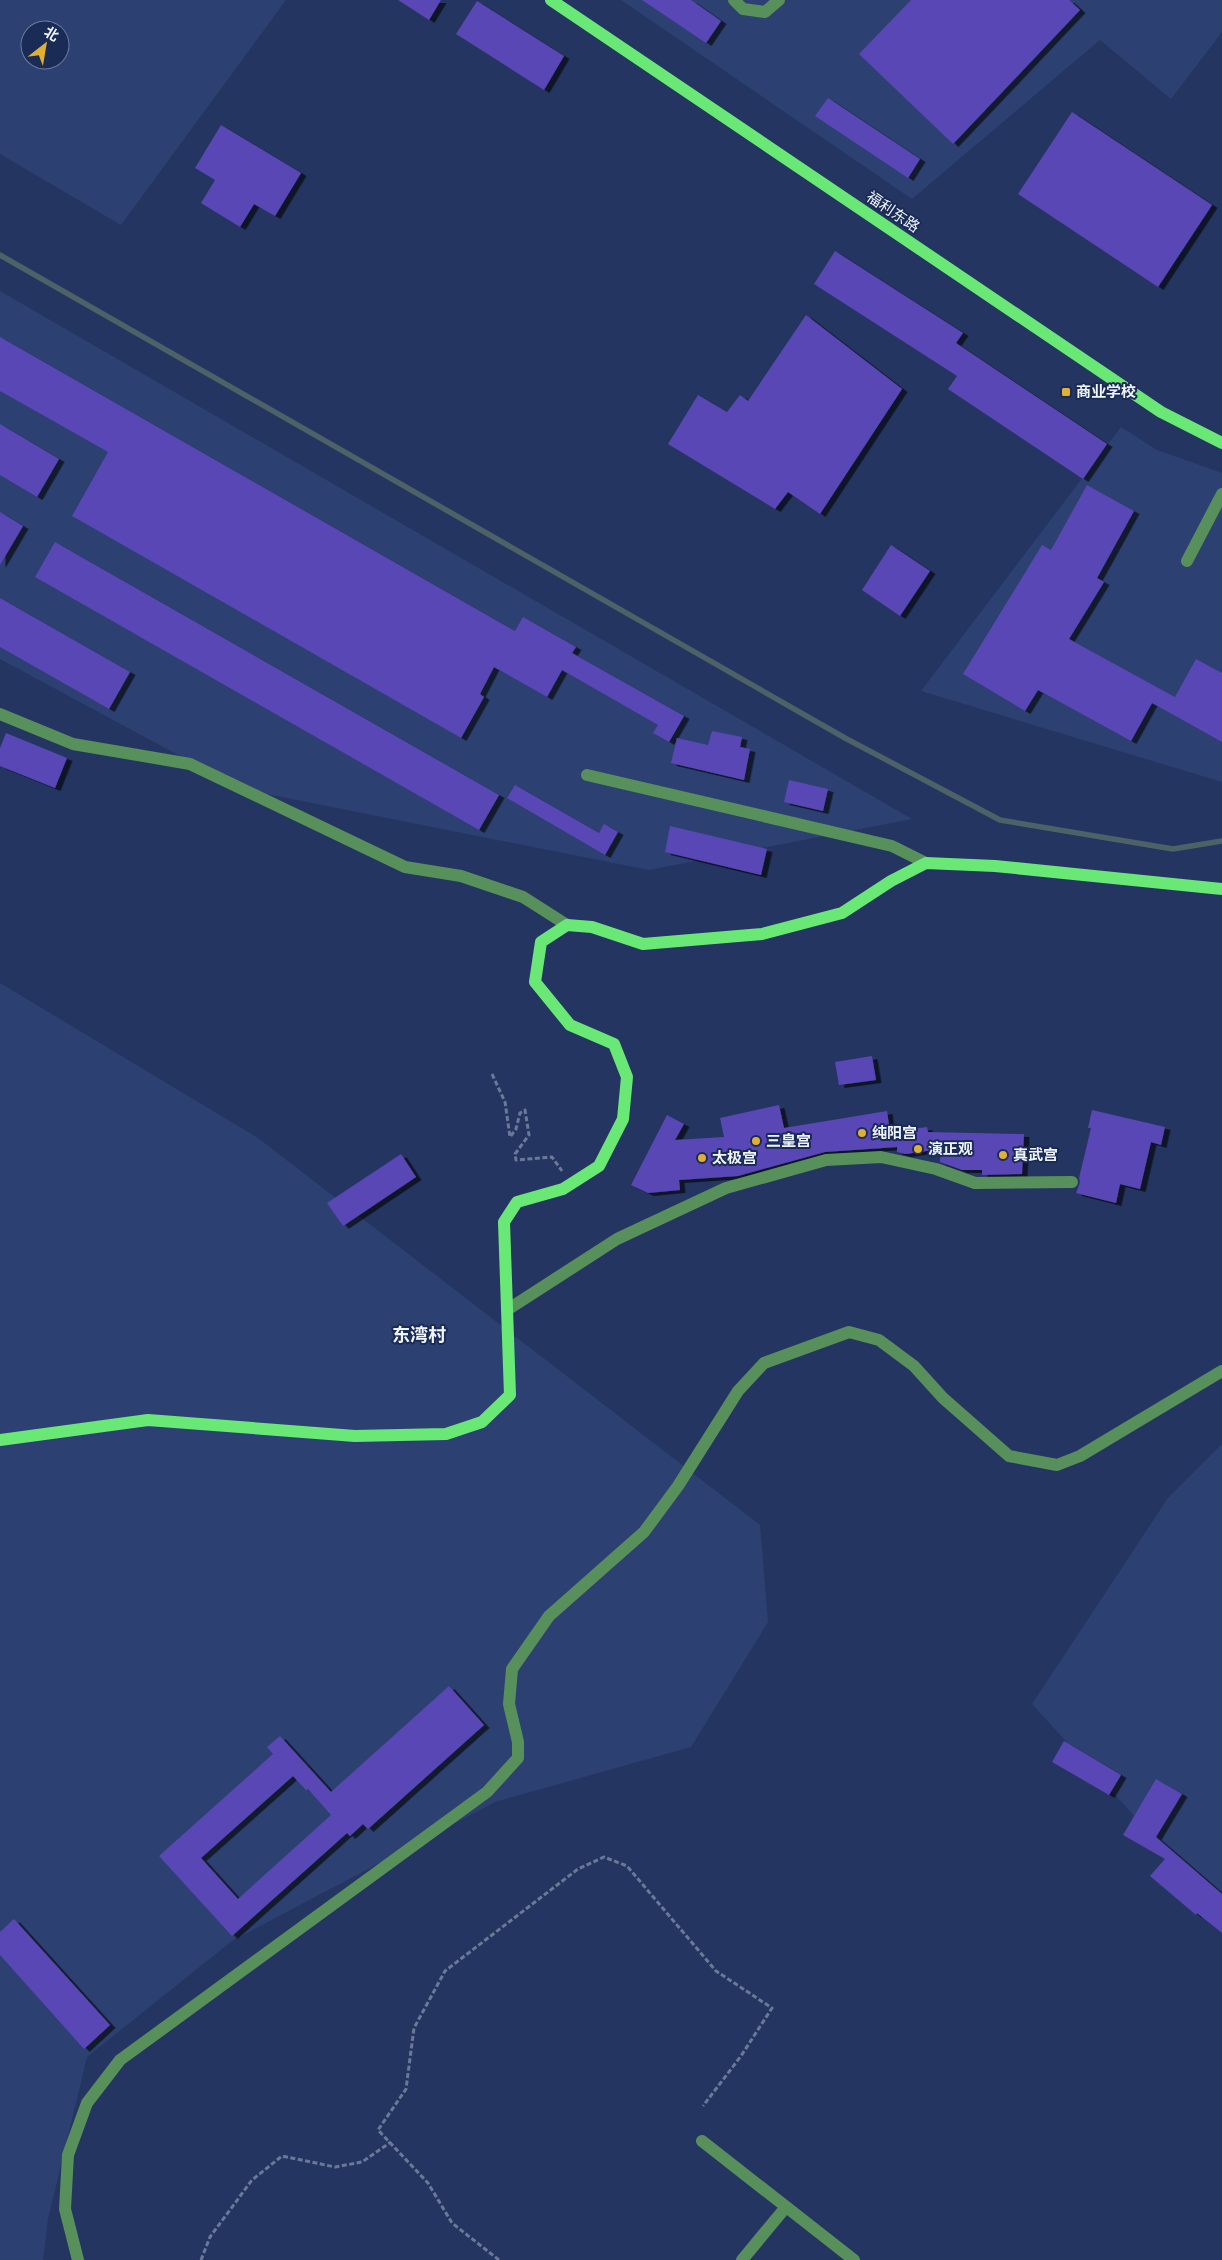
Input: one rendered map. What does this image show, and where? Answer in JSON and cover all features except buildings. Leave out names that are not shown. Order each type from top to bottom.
[{"type":"main road","name":"福利东路","points":[[550,0],[1161,412],[1222,443]]},
{"type":"main road","points":[[0,1440],[148,1420],[355,1436],[446,1434],[482,1422],[510,1395],[504,1222],[517,1202],[563,1189],[599,1166],[623,1119],[627,1077],[614,1044],[570,1024],[534,982],[541,942],[567,925],[592,927],[643,944],[762,934],[842,914],[891,881],[926,863],[995,866],[1222,889]]},
{"type":"street","points":[[734,0],[743,9],[765,12],[779,0]]},
{"type":"street","points":[[1187,561],[1222,494]]},
{"type":"street","points":[[0,714],[73,744],[190,764],[405,867],[461,876],[522,897],[567,925]]},
{"type":"street","points":[[588,776],[892,846],[926,863]]},
{"type":"street","points":[[507,1310],[617,1239],[726,1188],[826,1160],[882,1157],[936,1169],[975,1182],[1072,1182]]},
{"type":"street","points":[[78,2260],[65,2209],[68,2155],[87,2103],[120,2060],[487,1792],[518,1758],[518,1742],[509,1704],[512,1669],[549,1616],[644,1532],[678,1486],[738,1391],[764,1362],[849,1332],[879,1340],[914,1366],[942,1398],[1009,1456],[1057,1465],[1080,1456],[1222,1371]]},
{"type":"street","points":[[702,2141],[854,2260]]},
{"type":"street","points":[[742,2260],[786,2207]]},
{"type":"path","points":[[492,1074],[505,1102],[510,1136],[516,1130],[520,1112],[525,1110],[529,1135],[515,1154],[516,1160],[552,1157],[571,1184]]},
{"type":"path","points":[[499,2260],[452,2223],[428,2183],[378,2130],[406,2089],[414,2028],[445,1971],[578,1869],[604,1857],[627,1866],[716,1971],[772,2008],[742,2056],[703,2106]]},
{"type":"path","points":[[201,2260],[210,2237],[252,2180],[282,2156],[334,2167],[362,2162],[391,2142]]},
{"type":"shaded area","points":[[0,0],[286,0],[121,225],[0,154]]},
{"type":"shaded area","points":[[621,0],[1222,0],[1222,32],[1171,99],[1100,40],[912,199]]},
{"type":"shaded area","points":[[0,291],[912,819],[649,870],[241,789],[0,659]]},
{"type":"shaded area","points":[[1121,427],[1157,450],[1222,473],[1222,782],[921,691]]},
{"type":"shaded area","points":[[0,983],[258,1138],[760,1525],[768,1622],[691,1747],[495,1802],[232,1941],[87,2057],[48,2219],[43,2260],[0,2260]]},
{"type":"shaded area","points":[[1222,1444],[1222,1912],[1032,1704],[1168,1498]]},
{"type":"waterway","points":[[0,255],[845,738],[1000,820],[1173,849],[1222,841]]},
{"type":"place","name":"商业学校","points":[[1066,392]]},
{"type":"place","name":"纯阳宫","points":[[862,1133]]},
{"type":"place","name":"三皇宫","points":[[756,1141]]},
{"type":"place","name":"演正观","points":[[918,1149]]},
{"type":"place","name":"真武宫","points":[[1003,1155]]},
{"type":"place","name":"太极宫","points":[[702,1158]]},
{"type":"district","name":"东湾村","points":[[419,1335]]}]
